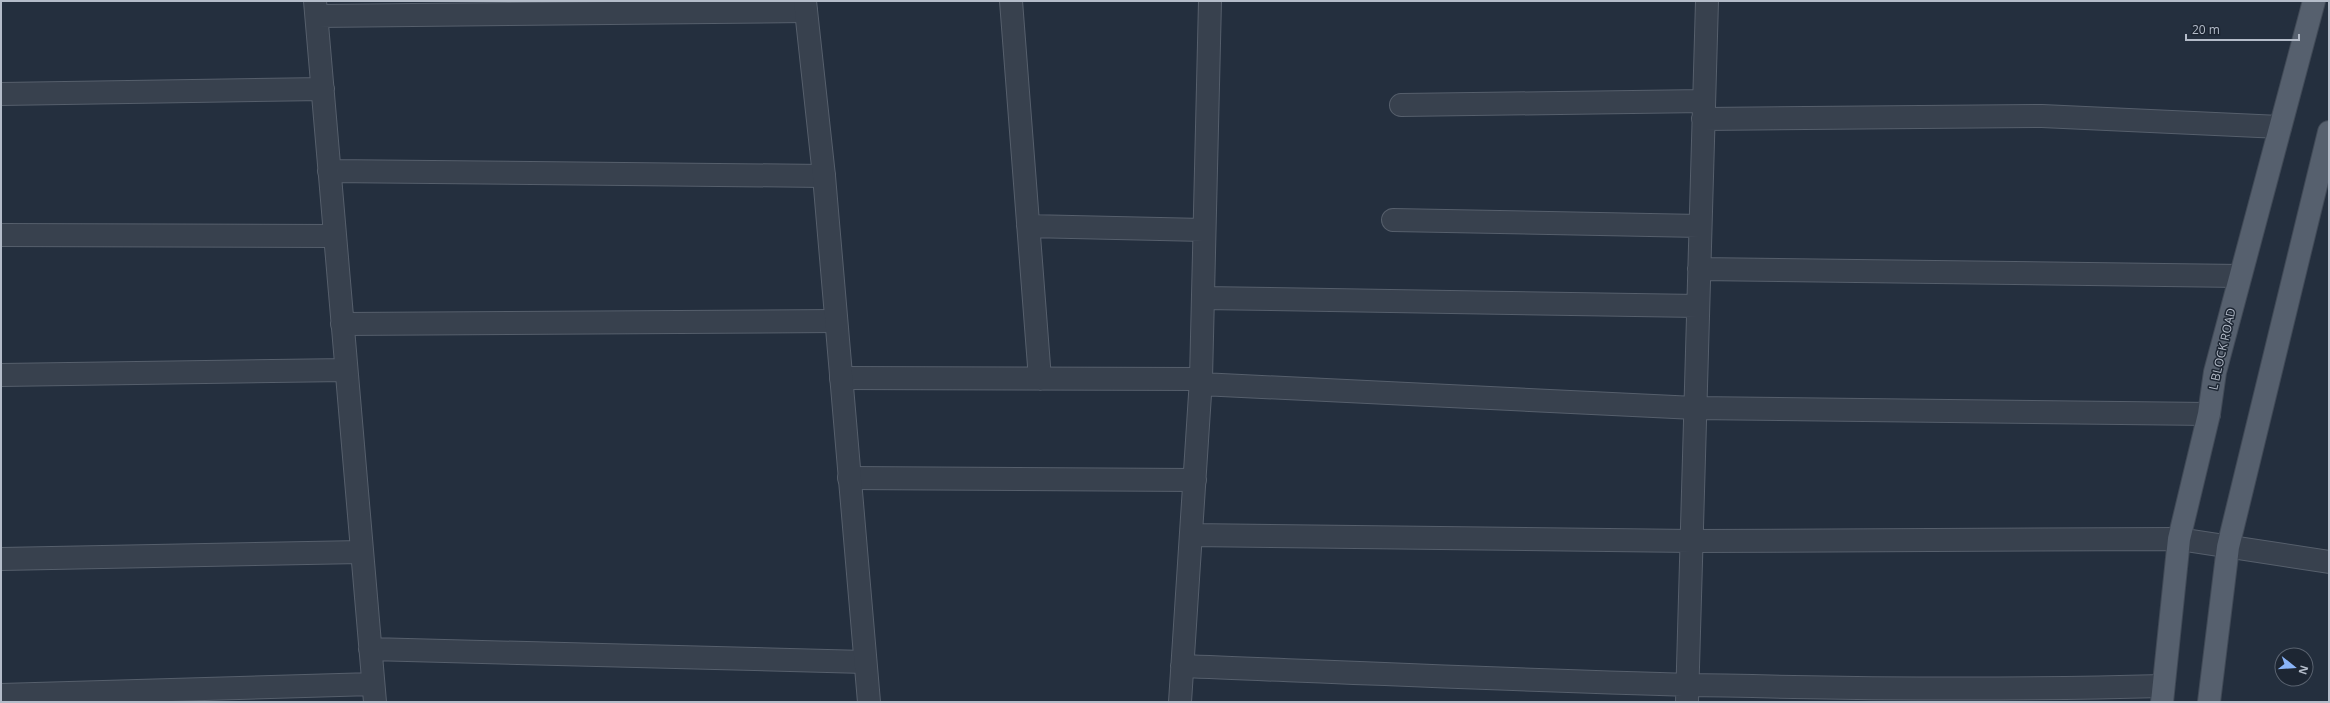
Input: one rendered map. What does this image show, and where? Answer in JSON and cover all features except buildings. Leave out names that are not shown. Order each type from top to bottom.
[{"type":"main road","name":"L BLOCK ROAD","points":[[2162,694],[2179,540],[2209,414],[2215,372],[2314,1]]},
{"type":"main road","points":[[2209,702],[2228,547],[2325,167],[2329,132]]},
{"type":"street","points":[[1011,1],[1040,379]]},
{"type":"street","points":[[1180,702],[1201,382],[1210,1]]},
{"type":"street","points":[[1687,694],[1707,1]]},
{"type":"street","points":[[1,695],[374,693],[316,8],[806,6],[824,176],[869,702]]},
{"type":"street","points":[[1,94],[323,89]]},
{"type":"street","points":[[1401,105],[2042,116],[2280,127]]},
{"type":"street","points":[[329,171],[824,176]]},
{"type":"street","points":[[1393,220],[1700,226]]},
{"type":"street","points":[[1028,226],[1204,230]]},
{"type":"street","points":[[1,235],[335,236]]},
{"type":"street","points":[[1699,268],[2240,276]]},
{"type":"street","points":[[1202,298],[1698,306]]},
{"type":"street","points":[[342,324],[836,321]]},
{"type":"street","points":[[1,375],[346,370]]},
{"type":"street","points":[[841,378],[1040,379],[1201,382],[1695,408],[2209,414]]},
{"type":"street","points":[[850,478],[1194,480]]},
{"type":"street","points":[[1191,535],[1692,541],[2179,540],[2329,562]]},
{"type":"street","points":[[1,560],[361,552]]},
{"type":"street","points":[[370,649],[865,662]]},
{"type":"street","points":[[1182,666],[1687,694],[2074,688],[2162,694]]}]
